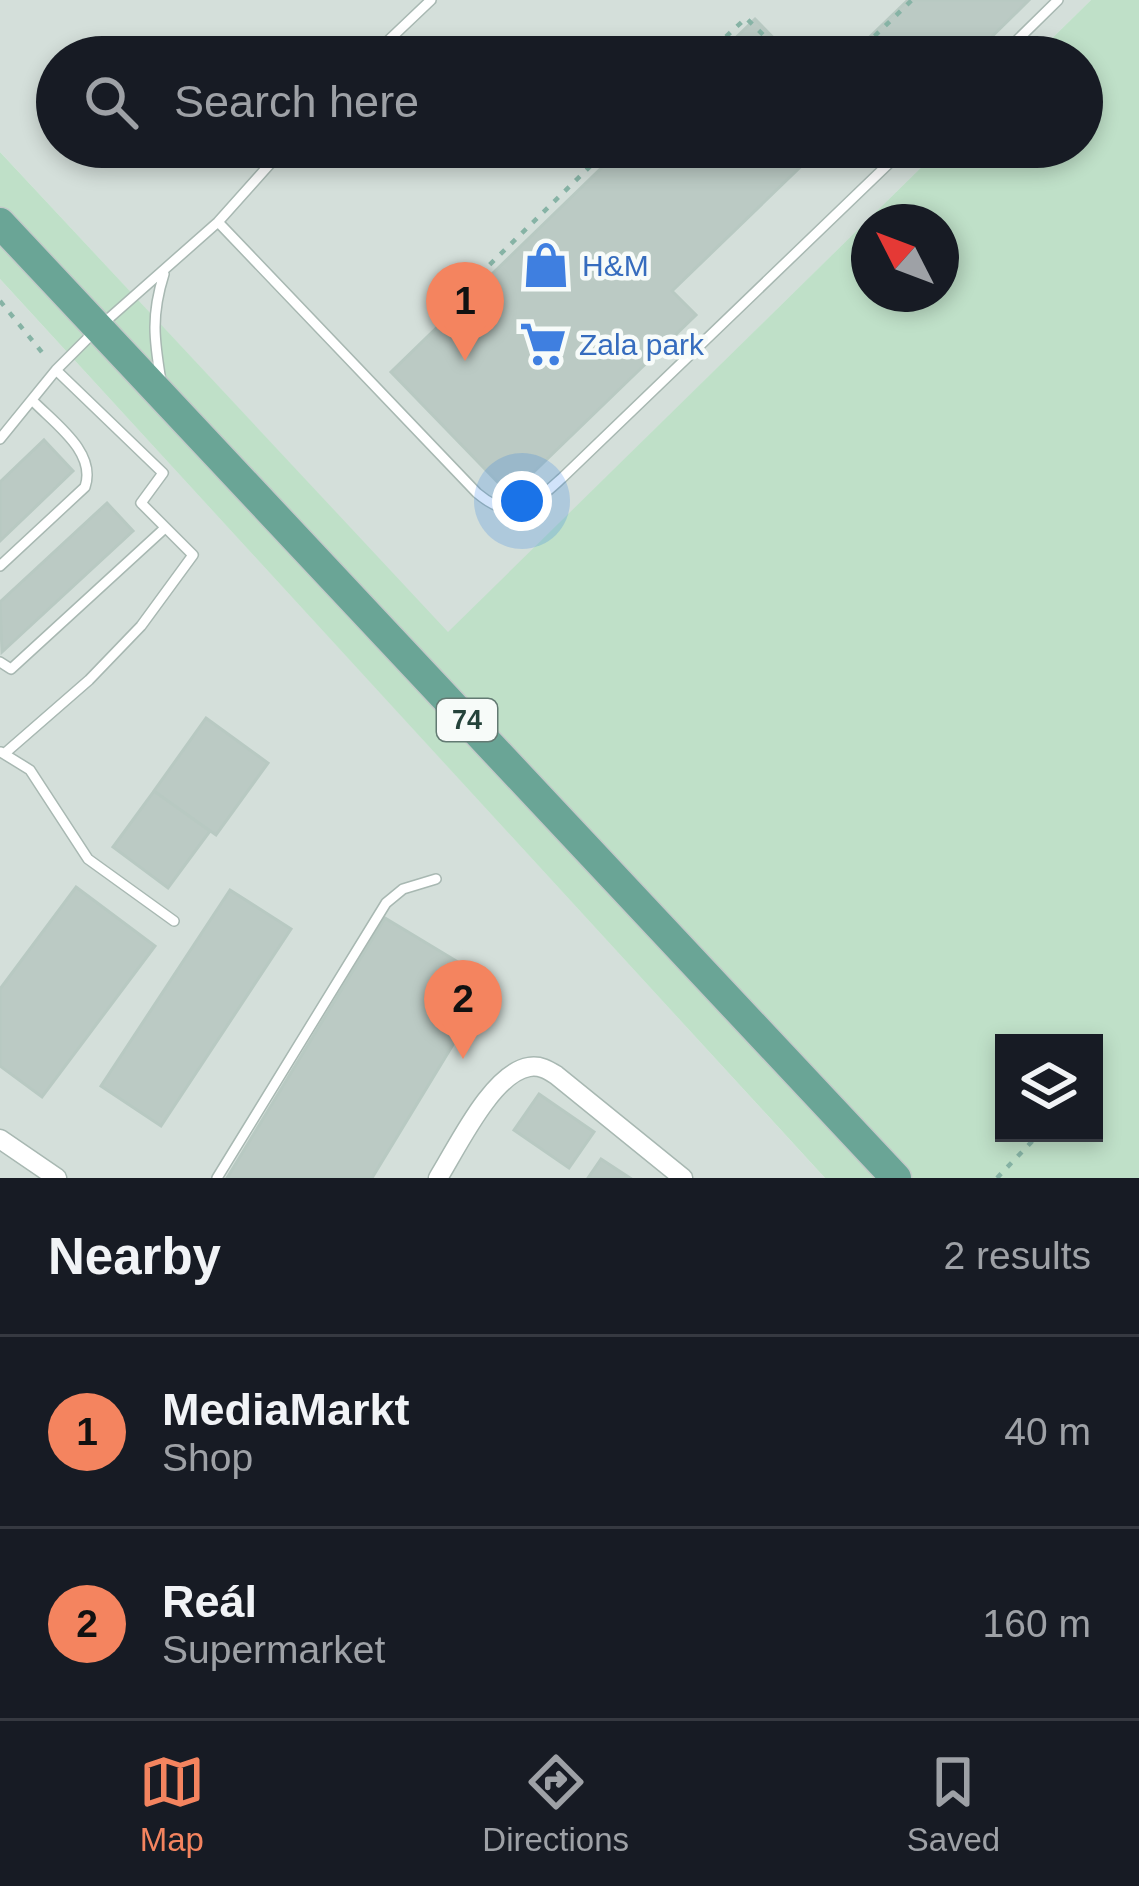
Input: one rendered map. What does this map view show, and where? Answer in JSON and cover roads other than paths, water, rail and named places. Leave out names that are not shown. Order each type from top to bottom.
[{"type":"main road","name":"74","points":[[0,224],[896,1178]]},
{"type":"street","points":[[438,1178],[488,1098],[514,1072],[529,1066],[556,1075],[683,1178]]},
{"type":"street","points":[[0,1139],[57,1178]]},
{"type":"lane","points":[[393,36],[430,0]]},
{"type":"lane","points":[[1021,36],[1058,0]]},
{"type":"lane","points":[[0,439],[56,370],[218,222],[266,168]]},
{"type":"lane","points":[[218,222],[477,493],[493,506],[508,510],[525,508],[562,478],[884,168]]},
{"type":"lane","points":[[164,398],[154,326],[155,302],[165,271]]},
{"type":"lane","points":[[56,370],[163,473],[141,503],[193,555],[141,626],[89,680],[2,753],[30,770],[88,859],[174,921]]},
{"type":"lane","points":[[0,566],[85,487],[89,475],[77,448],[32,400]]},
{"type":"lane","points":[[0,662],[11,669],[165,528]]},
{"type":"lane","points":[[217,1178],[386,903],[403,889],[436,879]]},
{"type":"place","name":"H&M","points":[[546,265]]},
{"type":"place","name":"Zala park","points":[[543,344]]},
{"type":"place","name":"MediaMarkt","points":[[465,361]]},
{"type":"place","name":"Reál","points":[[463,1059]]}]
